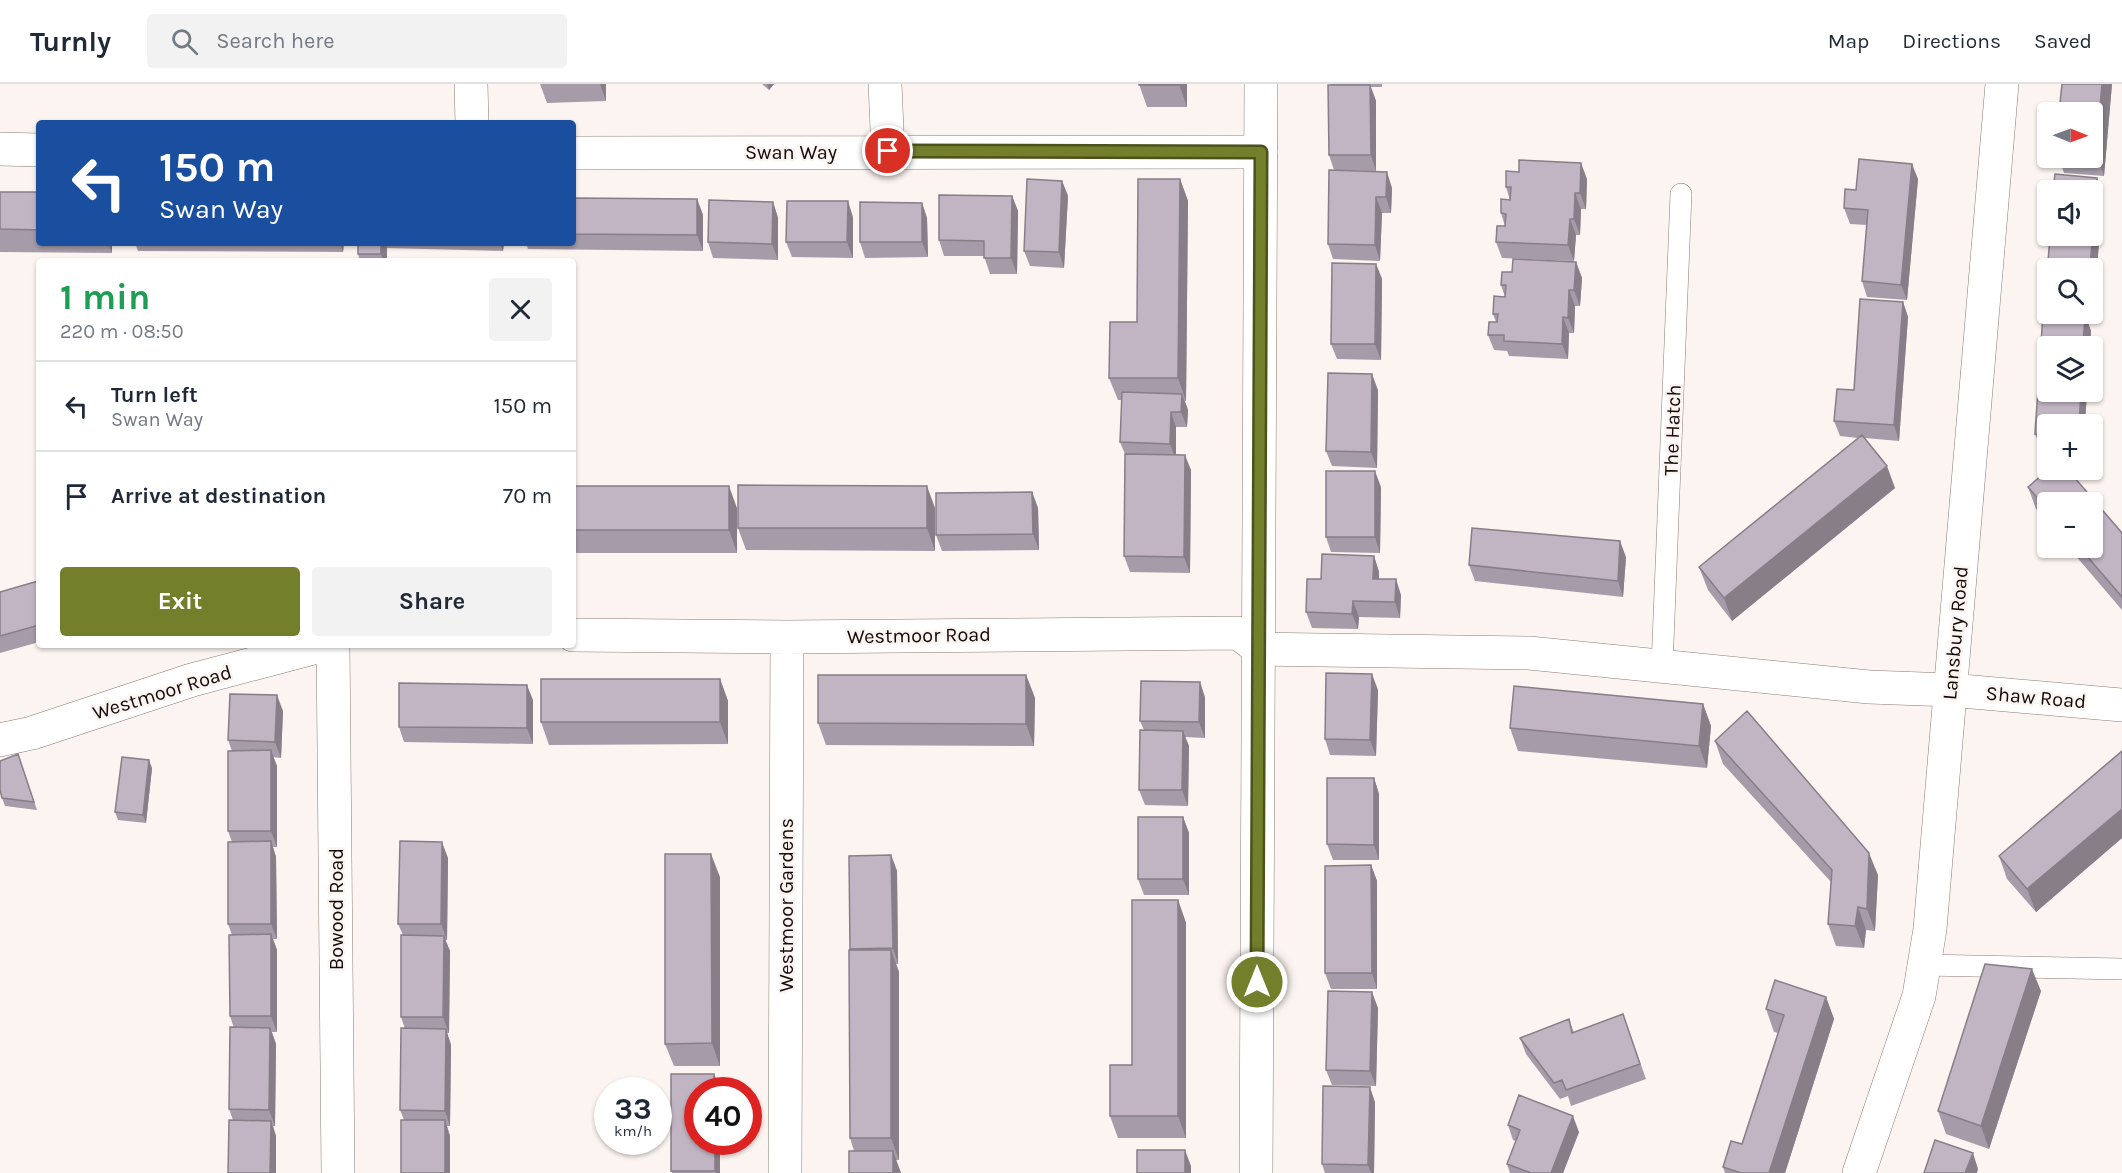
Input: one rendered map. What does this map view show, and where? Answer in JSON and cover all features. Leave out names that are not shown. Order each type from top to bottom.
[{"type":"street","points":[[471,84],[472,120]]},
{"type":"street","points":[[885,84],[888,151]]},
{"type":"street","points":[[1256,1173],[1261,84]]},
{"type":"street","name":"Lansbury Road","points":[[1859,1173],[1919,996],[1930,929],[2002,84]]},
{"type":"street","points":[[0,149],[36,150]]},
{"type":"street","name":"Swan Way","points":[[576,153],[1261,152]]},
{"type":"street","name":"Westmoor Road","points":[[576,635],[788,637],[1238,633],[1259,649]]},
{"type":"street","name":"Westmoor Gardens","points":[[785,1173],[788,637]]},
{"type":"street","name":"Westmoor Road","points":[[0,740],[32,733],[192,680],[313,648]]},
{"type":"street","name":"Bowood Road","points":[[333,648],[338,1173]]},
{"type":"street","points":[[1259,649],[1530,653],[1869,687],[1950,690]]},
{"type":"street","name":"Shaw Road","points":[[1950,690],[2122,705]]},
{"type":"lane","name":"The Hatch","points":[[1662,667],[1681,194]]},
{"type":"lane","points":[[1924,964],[2122,969]]},
{"type":"building","points":[[1179,84],[1179,85],[1139,85]]},
{"type":"building","points":[[2062,84],[2102,84],[2100,102],[2060,102]]},
{"type":"building","points":[[1328,85],[1370,85],[1371,155],[1329,155]]},
{"type":"building","points":[[1859,159],[1912,164],[1901,285],[1862,281],[1868,210],[1844,208],[1845,189],[1856,190]]},
{"type":"building","points":[[1519,160],[1581,163],[1580,193],[1575,193],[1574,219],[1570,219],[1568,245],[1496,242],[1497,226],[1505,226],[1506,214],[1501,213],[1501,199],[1510,200],[1511,187],[1506,187],[1506,171],[1519,172]]},
{"type":"building","points":[[1329,170],[1387,172],[1386,197],[1376,197],[1375,245],[1328,244]]},
{"type":"building","points":[[2055,174],[2097,178],[2097,180],[2054,180]]},
{"type":"building","points":[[1027,179],[1062,181],[1059,252],[1024,251]]},
{"type":"building","points":[[1138,179],[1180,179],[1178,378],[1109,378],[1110,322],[1137,322]]},
{"type":"building","points":[[0,192],[36,192],[36,230],[0,229]]},
{"type":"building","points":[[939,195],[1012,196],[1011,258],[984,258],[984,241],[939,240]]},
{"type":"building","points":[[576,198],[697,199],[697,235],[576,234]]},
{"type":"building","points":[[709,200],[773,202],[772,244],[708,242]]},
{"type":"building","points":[[787,201],[848,201],[847,242],[786,242]]},
{"type":"building","points":[[860,202],[922,203],[922,242],[860,242]]},
{"type":"building","points":[[358,246],[381,246],[381,254],[358,254]]},
{"type":"building","points":[[2049,246],[2092,246],[2091,258],[2048,258]]},
{"type":"building","points":[[1513,259],[1576,262],[1574,290],[1569,290],[1568,318],[1563,317],[1562,344],[1504,341],[1504,335],[1488,335],[1489,322],[1497,322],[1498,314],[1493,314],[1494,296],[1505,297],[1506,285],[1501,285],[1502,272],[1512,272]]},
{"type":"building","points":[[1332,263],[1376,264],[1375,344],[1331,344]]},
{"type":"building","points":[[1860,299],[1903,302],[1894,425],[1834,421],[1837,389],[1854,390]]},
{"type":"building","points":[[2042,324],[2084,324],[2084,336],[2041,336]]},
{"type":"building","points":[[1328,373],[1372,374],[1371,452],[1326,451]]},
{"type":"building","points":[[1122,392],[1182,394],[1181,412],[1171,412],[1170,444],[1120,442]]},
{"type":"building","points":[[2037,402],[2080,402],[2080,414],[2037,414],[2037,434],[2035,434]]},
{"type":"building","points":[[1862,435],[1887,466],[1724,598],[1699,567]]},
{"type":"building","points":[[1125,454],[1185,455],[1184,557],[1124,556]]},
{"type":"building","points":[[1326,471],[1375,471],[1375,537],[1326,537]]},
{"type":"building","points":[[2037,479],[2077,480],[2087,492],[2037,492],[2037,497],[2028,487]]},
{"type":"building","points":[[738,485],[927,486],[927,528],[738,528]]},
{"type":"building","points":[[576,486],[729,486],[729,530],[576,530]]},
{"type":"building","points":[[1032,492],[1033,534],[936,535],[936,493]]},
{"type":"building","points":[[2103,511],[2122,533],[2122,597],[2089,558],[2103,558]]},
{"type":"building","points":[[1472,528],[1620,541],[1618,581],[1469,565]]},
{"type":"building","points":[[1322,554],[1374,556],[1373,579],[1396,579],[1395,602],[1353,601],[1352,614],[1306,612],[1307,579],[1321,579]]},
{"type":"building","points":[[36,582],[36,626],[0,636],[0,592]]},
{"type":"building","points":[[1326,673],[1372,674],[1370,740],[1325,739]]},
{"type":"building","points":[[818,675],[1026,675],[1026,724],[818,723]]},
{"type":"building","points":[[541,679],[720,679],[720,722],[541,722]]},
{"type":"building","points":[[1141,681],[1200,682],[1199,722],[1140,721]]},
{"type":"building","points":[[399,683],[527,685],[527,728],[399,727]]},
{"type":"building","points":[[1514,686],[1703,704],[1699,746],[1510,728]]},
{"type":"building","points":[[230,694],[277,695],[275,742],[228,740]]},
{"type":"building","points":[[1747,711],[1869,853],[1867,909],[1858,907],[1855,926],[1828,924],[1832,870],[1715,741]]},
{"type":"building","points":[[1140,730],[1183,731],[1182,790],[1139,790]]},
{"type":"building","points":[[271,750],[271,831],[228,831],[228,751]]},
{"type":"building","points":[[2122,751],[2122,809],[2027,889],[1999,856]]},
{"type":"building","points":[[18,754],[34,802],[2,798],[0,761]]},
{"type":"building","points":[[122,757],[149,760],[143,815],[115,812]]},
{"type":"building","points":[[1327,778],[1374,778],[1374,845],[1327,844]]},
{"type":"building","points":[[1138,817],[1183,817],[1183,879],[1138,879]]},
{"type":"building","points":[[271,841],[271,924],[228,924],[228,842]]},
{"type":"building","points":[[400,841],[442,842],[441,924],[398,924]]},
{"type":"building","points":[[665,854],[711,854],[712,1043],[665,1044]]},
{"type":"building","points":[[891,855],[893,948],[850,949],[849,856]]},
{"type":"building","points":[[1371,865],[1372,973],[1325,973],[1325,866]]},
{"type":"building","points":[[1132,900],[1178,900],[1178,1116],[1110,1116],[1110,1065],[1132,1065]]},
{"type":"building","points":[[271,934],[271,1016],[230,1016],[229,935]]},
{"type":"building","points":[[401,935],[444,936],[443,1017],[401,1017]]},
{"type":"building","points":[[849,950],[891,950],[891,1138],[850,1138]]},
{"type":"building","points":[[1985,964],[2032,969],[1981,1126],[1938,1111]]},
{"type":"building","points":[[1775,980],[1826,997],[1769,1173],[1741,1173],[1723,1167],[1731,1141],[1742,1144],[1784,1015],[1766,1009]]},
{"type":"building","points":[[1328,991],[1372,992],[1370,1071],[1326,1070]]},
{"type":"building","points":[[1623,1014],[1640,1064],[1566,1090],[1562,1080],[1554,1083],[1520,1038],[1569,1019],[1572,1033]]},
{"type":"building","points":[[230,1027],[270,1028],[269,1110],[229,1109]]},
{"type":"building","points":[[401,1028],[446,1029],[445,1111],[400,1110]]},
{"type":"building","points":[[671,1074],[714,1074],[714,1077],[684,1077],[684,1155],[715,1155],[715,1171],[671,1171]]},
{"type":"building","points":[[1323,1086],[1370,1087],[1368,1165],[1322,1164]]},
{"type":"building","points":[[1519,1095],[1573,1116],[1551,1173],[1531,1173],[1507,1164],[1520,1130],[1508,1125]]},
{"type":"building","points":[[229,1120],[271,1121],[270,1173],[228,1173]]},
{"type":"building","points":[[401,1120],[445,1120],[445,1173],[401,1173]]},
{"type":"building","points":[[1935,1140],[1973,1153],[1965,1173],[1924,1173]]},
{"type":"building","points":[[1137,1150],[1185,1150],[1185,1173],[1137,1173]]},
{"type":"building","points":[[849,1151],[893,1151],[893,1173],[849,1173]]},
{"type":"route","points":[[888,151],[1261,152],[1257,982]]}]
